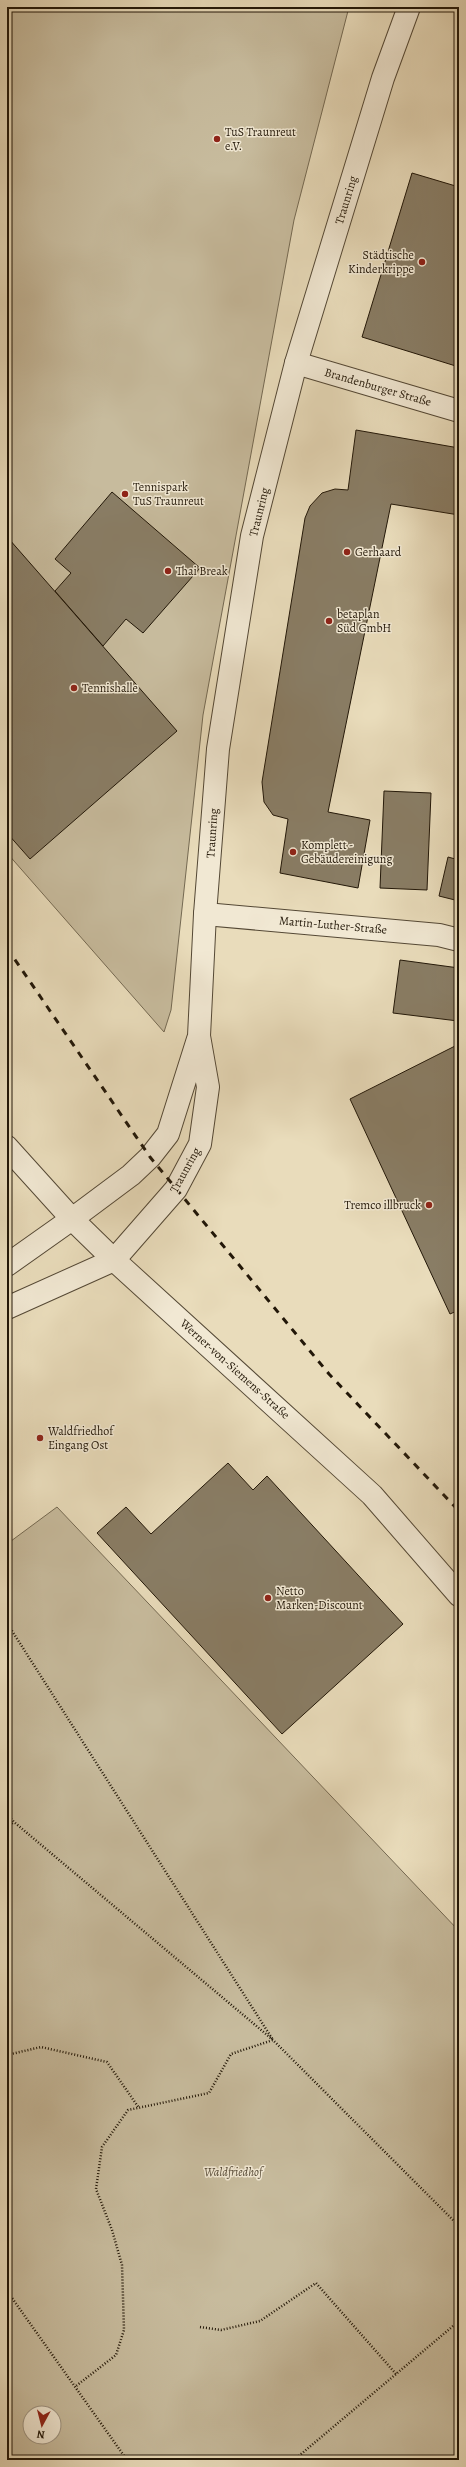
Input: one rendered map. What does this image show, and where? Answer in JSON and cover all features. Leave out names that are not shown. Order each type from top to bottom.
[{"type":"street","name":"Traunring","points":[[114,1260],[176,1189],[200,1144],[208,1087],[199,1036],[218,749],[252,536],[296,363],[383,78],[409,7]]},
{"type":"street","name":"Brandenburger Straße","points":[[296,363],[459,411]]},
{"type":"street","name":"Martin-Luther-Straße","points":[[206,914],[439,935],[459,940]]},
{"type":"street","name":"Traunring","points":[[7,1265],[131,1175],[150,1157],[168,1134],[199,1036]]},
{"type":"street","name":"Werner-von-Siemens-Straße","points":[[7,1147],[72,1219],[114,1260],[372,1495],[459,1595]]},
{"type":"street","points":[[7,1308],[114,1260]]},
{"type":"path","points":[[7,1623],[273,2040]]},
{"type":"path","points":[[7,1814],[14,1822],[273,2040],[459,2226]]},
{"type":"path","points":[[7,1827],[14,1822]]},
{"type":"path","points":[[76,2386],[116,2355],[124,2330],[122,2265],[112,2230],[96,2189],[102,2147],[128,2110],[210,2093],[231,2054],[273,2040]]},
{"type":"path","points":[[7,2055],[41,2047],[107,2062],[139,2108]]},
{"type":"path","points":[[200,2327],[221,2330],[260,2321],[316,2283],[396,2374]]},
{"type":"path","points":[[7,2291],[76,2386],[127,2460]]},
{"type":"path","points":[[294,2460],[459,2321]]},
{"type":"green space","name":"Tennispark TuS Traunreut","points":[[7,7],[349,7],[294,220],[203,715],[171,1010],[164,1032],[7,853]]},
{"type":"green space","name":"Waldfriedhof","points":[[57,1507],[459,1931],[459,2460],[7,2460],[7,1544]]},
{"type":"building","name":"Städtische Kinderkrippe","points":[[412,173],[459,187],[459,367],[362,337]]},
{"type":"building","points":[[356,430],[459,448],[459,515],[391,504],[328,812],[370,820],[358,888],[280,873],[288,819],[273,815],[264,802],[262,782],[305,518],[310,506],[322,493],[335,489],[348,490]]},
{"type":"building","points":[[112,492],[200,568],[143,633],[126,619],[103,646],[55,591],[71,573],[55,559]]},
{"type":"building","name":"Tennishalle","points":[[9,539],[177,731],[30,859],[7,833]]},
{"type":"building","points":[[384,791],[431,793],[427,890],[380,888]]},
{"type":"building","points":[[448,857],[459,860],[459,901],[439,896]]},
{"type":"building","points":[[400,960],[459,968],[458,1021],[393,1013]]},
{"type":"building","name":"Tremco illbruck","points":[[459,1044],[459,1310],[450,1314],[350,1099]]},
{"type":"building","name":"Netto Marken-Discount","points":[[228,1463],[253,1490],[267,1476],[403,1624],[282,1734],[97,1533],[126,1507],[151,1534]]},
{"type":"railway","points":[[7,948],[150,1157],[329,1374],[459,1511]]},
{"type":"place","name":"TuS Traunreut e.V.","points":[[217,139]]},
{"type":"place","name":"Städtische Kinderkrippe","points":[[422,262]]},
{"type":"place","name":"Tennispark TuS Traunreut","points":[[125,494]]},
{"type":"place","name":"Gerhaard","points":[[347,552]]},
{"type":"place","name":"Thai Break","points":[[168,571]]},
{"type":"place","name":"betaplan Süd GmbH","points":[[329,621]]},
{"type":"place","name":"Tennishalle","points":[[74,688]]},
{"type":"place","name":"Komplett - Gebäudereinigung","points":[[293,852]]},
{"type":"place","name":"Tremco illbruck","points":[[429,1205]]},
{"type":"place","name":"Waldfriedhof Eingang Ost","points":[[40,1438]]},
{"type":"place","name":"Netto Marken-Discount","points":[[268,1598]]}]
